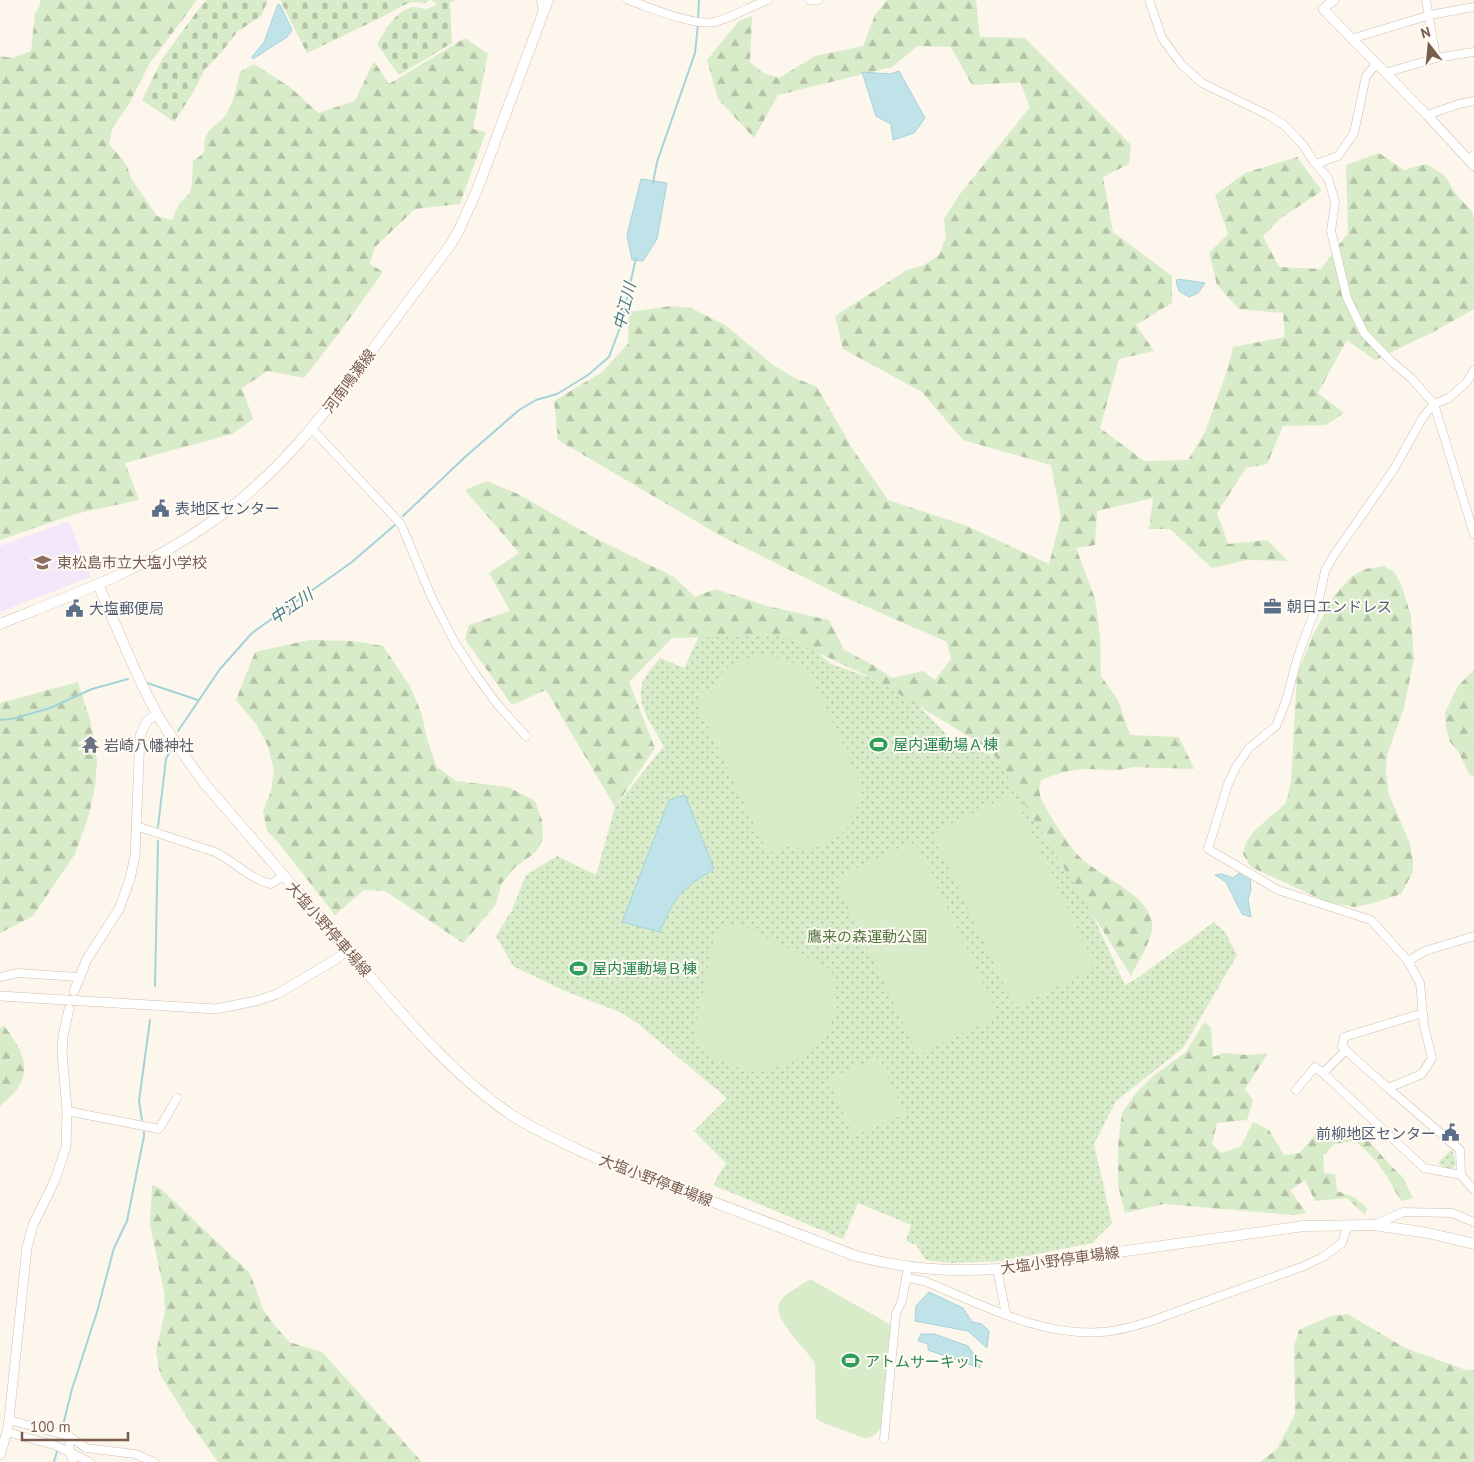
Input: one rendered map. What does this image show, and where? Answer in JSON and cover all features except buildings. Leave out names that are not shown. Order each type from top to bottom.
[{"type":"main road","name":"河南鳴瀬線","points":[[0,624],[98,584],[183,540],[226,512],[290,454],[312,429],[460,230],[477,190],[548,0]]},
{"type":"main road","name":"大塩小野停車場線","points":[[98,584],[130,660],[176,745],[204,784],[402,1014],[454,1069],[505,1110],[540,1131],[594,1157],[865,1258],[931,1270],[997,1269],[1276,1228],[1304,1226],[1374,1225],[1428,1233],[1474,1244]]},
{"type":"street","points":[[541,0],[544,13]]},
{"type":"street","points":[[628,0],[698,22],[724,19],[768,0]]},
{"type":"street","points":[[810,0],[818,0]]},
{"type":"street","points":[[1148,0],[1162,38],[1181,64],[1202,83],[1268,115],[1284,126],[1303,145],[1328,178],[1335,202],[1331,231],[1347,298],[1364,333],[1434,404],[1474,534]]},
{"type":"street","points":[[1334,0],[1322,9],[1472,160]]},
{"type":"street","points":[[1426,0],[1436,58]]},
{"type":"street","points":[[1351,38],[1430,15],[1474,7]]},
{"type":"street","points":[[1385,73],[1436,58],[1474,52]]},
{"type":"street","points":[[1316,164],[1338,156],[1354,134],[1366,76],[1376,64]]},
{"type":"street","points":[[1427,115],[1474,101]]},
{"type":"street","points":[[1388,1088],[1422,1074],[1432,1058],[1424,1026],[1420,982],[1408,961],[1371,920],[1278,890],[1208,849],[1228,784],[1236,767],[1249,748],[1276,726],[1286,701],[1298,656],[1319,599],[1325,571],[1334,555],[1394,469],[1415,429],[1434,404],[1449,398],[1466,383],[1474,370]]},
{"type":"street","points":[[312,429],[401,524],[431,596],[455,643],[497,704],[526,736]]},
{"type":"street","points":[[74,991],[78,977],[87,960],[119,909],[126,894],[135,856],[140,736],[147,721],[158,714]]},
{"type":"street","points":[[136,826],[215,852],[228,858],[264,882],[271,884],[283,876]]},
{"type":"street","points":[[1408,961],[1425,951],[1474,936]]},
{"type":"street","points":[[0,996],[216,1009],[256,1002],[277,994],[348,950]]},
{"type":"street","points":[[0,977],[18,974],[78,977]]},
{"type":"street","points":[[0,1455],[9,1420],[27,1247],[33,1225],[61,1164],[66,1147],[67,1111],[62,1052],[63,1036],[69,1009]]},
{"type":"street","points":[[1423,1013],[1344,1037],[1342,1047],[1460,1150],[1461,1175]]},
{"type":"street","points":[[1323,1073],[1346,1050]]},
{"type":"street","points":[[1296,1090],[1315,1067],[1424,1168],[1461,1175],[1474,1190]]},
{"type":"street","points":[[67,1111],[159,1129],[177,1098]]},
{"type":"street","points":[[1374,1225],[1404,1212],[1452,1213],[1474,1222]]},
{"type":"street","points":[[907,1278],[924,1281],[1044,1328],[1072,1332],[1102,1332],[1151,1322],[1304,1266],[1323,1257],[1342,1243],[1348,1225]]},
{"type":"street","points":[[884,1439],[896,1313],[902,1301],[908,1267]]},
{"type":"street","points":[[997,1269],[1006,1314]]},
{"type":"street","points":[[9,1420],[69,1436],[86,1448],[136,1454],[154,1462]]},
{"type":"street","points":[[7,1432],[54,1445],[90,1462]]},
{"type":"street","points":[[69,1436],[70,1453],[74,1462]]},
{"type":"shaded area","name":"東松島市立大塩小学校","points":[[69,521],[91,577],[0,612],[0,546]]},
{"type":"green space","points":[[40,0],[197,0],[150,63],[129,104],[112,129],[109,144],[127,166],[131,178],[157,216],[172,220],[179,204],[190,193],[193,161],[204,151],[208,133],[223,118],[231,106],[240,72],[254,64],[290,87],[318,113],[355,101],[374,61],[389,84],[465,38],[488,54],[473,129],[486,132],[460,204],[415,209],[375,247],[370,264],[383,272],[304,378],[268,371],[242,388],[253,419],[232,434],[125,463],[139,500],[75,514],[0,540],[0,56],[12,58],[31,51],[35,14],[40,5]]},
{"type":"green space","points":[[207,0],[268,0],[261,16],[237,32],[221,53],[205,69],[194,91],[174,122],[142,100],[162,59]]},
{"type":"green space","points":[[280,0],[430,0],[425,3],[412,2],[404,5],[307,53]]},
{"type":"green space","points":[[432,0],[456,0],[450,3],[452,43],[399,75],[377,44],[401,12],[413,7],[428,9],[437,5]]},
{"type":"green space","points":[[887,0],[976,0],[980,37],[1025,38],[1131,145],[1129,164],[1103,177],[1113,232],[1172,276],[1172,303],[1136,325],[1154,351],[1119,359],[1100,428],[1144,461],[1188,460],[1205,432],[1228,368],[1233,347],[1285,337],[1283,313],[1239,309],[1217,285],[1209,253],[1228,234],[1215,195],[1245,173],[1297,157],[1322,191],[1281,218],[1263,236],[1279,267],[1321,269],[1348,233],[1346,165],[1379,153],[1404,170],[1426,164],[1444,175],[1458,197],[1472,211],[1474,219],[1474,309],[1433,332],[1375,360],[1347,340],[1318,393],[1344,413],[1326,425],[1283,426],[1267,464],[1246,468],[1217,513],[1228,544],[1267,540],[1288,561],[1247,560],[1212,568],[1170,529],[1149,529],[1153,498],[1097,511],[1095,545],[1076,548],[1095,599],[1100,635],[1101,676],[1118,700],[1130,735],[1179,737],[1194,769],[1132,767],[1115,770],[1082,769],[1064,772],[1041,780],[1040,795],[1042,801],[1057,827],[1075,851],[1088,864],[1136,897],[1145,907],[1151,918],[1151,936],[1131,976],[991,750],[874,679],[782,636],[672,638],[629,682],[655,748],[615,807],[546,690],[512,705],[465,639],[469,625],[510,611],[489,573],[519,553],[465,490],[487,481],[518,494],[595,538],[674,577],[695,597],[715,589],[767,606],[829,620],[844,650],[873,665],[892,678],[923,671],[935,680],[951,659],[947,642],[842,596],[721,536],[558,440],[554,401],[602,372],[628,344],[629,312],[671,306],[691,308],[725,325],[772,364],[793,377],[817,387],[852,448],[888,500],[967,526],[1049,564],[1061,518],[1051,465],[963,440],[922,392],[843,349],[835,316],[907,270],[924,265],[939,255],[946,237],[944,219],[960,194],[1030,107],[1020,82],[972,85],[951,47],[918,46],[892,67],[778,95],[754,138],[718,99],[707,60],[739,21],[752,16],[750,62],[763,73],[779,78],[815,56],[863,46],[875,15]]},
{"type":"green space","points":[[1384,566],[1395,573],[1402,587],[1411,616],[1414,659],[1404,708],[1387,755],[1386,771],[1389,794],[1410,844],[1413,872],[1401,894],[1354,907],[1327,902],[1251,867],[1243,854],[1246,842],[1254,831],[1286,803],[1291,782],[1297,675],[1313,635],[1334,596],[1352,576],[1366,569]]},
{"type":"green space","name":"鷹来の森運動公園","points":[[704,626],[769,630],[811,647],[831,664],[874,679],[915,702],[951,739],[981,752],[1021,758],[1125,985],[1214,922],[1225,932],[1237,955],[1183,1048],[1116,1101],[1094,1144],[1112,1223],[1092,1243],[1002,1261],[950,1263],[926,1260],[916,1245],[906,1241],[911,1225],[858,1203],[843,1239],[713,1185],[726,1163],[694,1131],[727,1098],[637,1023],[622,1013],[565,991],[513,966],[496,936],[512,910],[526,875],[557,856],[596,875],[615,807],[664,746],[644,709],[641,692],[643,681],[660,658],[684,668]]},
{"type":"green space","points":[[309,640],[353,641],[383,646],[410,686],[421,712],[428,743],[437,767],[456,781],[508,787],[535,801],[542,820],[543,838],[536,852],[515,867],[502,883],[495,906],[463,943],[385,891],[364,890],[335,915],[267,831],[263,811],[271,791],[274,769],[267,744],[256,724],[236,700],[255,652]]},
{"type":"green space","points":[[765,655],[792,662],[813,680],[862,786],[854,819],[845,831],[829,843],[811,849],[792,848],[782,845],[777,855],[766,849],[697,704],[700,692],[712,693],[720,676],[730,666],[747,658]]},
{"type":"green space","points":[[1474,670],[1474,776],[1470,775],[1458,751],[1450,742],[1445,713],[1458,686]]},
{"type":"green space","points":[[78,682],[91,723],[97,761],[95,787],[88,818],[75,854],[33,916],[0,933],[0,703]]},
{"type":"green space","points":[[1013,794],[1093,962],[1091,970],[1015,1008],[934,837],[938,830]]},
{"type":"green space","points":[[910,843],[917,845],[996,1010],[994,1018],[918,1055],[835,879]]},
{"type":"green space","points":[[737,922],[832,970],[835,1002],[829,1026],[822,1038],[812,1049],[787,1064],[758,1070],[735,1067],[709,1053],[694,1036],[715,933]]},
{"type":"green space","points":[[1204,1022],[1211,1027],[1213,1057],[1224,1053],[1248,1055],[1268,1053],[1245,1089],[1253,1100],[1247,1120],[1217,1123],[1212,1144],[1222,1153],[1241,1146],[1253,1122],[1269,1130],[1284,1155],[1300,1153],[1313,1137],[1325,1128],[1340,1133],[1348,1127],[1361,1129],[1365,1137],[1402,1176],[1413,1198],[1401,1201],[1376,1161],[1354,1141],[1334,1144],[1323,1156],[1324,1173],[1335,1174],[1337,1191],[1354,1197],[1367,1208],[1365,1215],[1347,1198],[1315,1201],[1305,1180],[1290,1190],[1306,1213],[1294,1215],[1164,1204],[1125,1213],[1118,1186],[1118,1144],[1122,1113],[1135,1094],[1153,1076],[1186,1052]]},
{"type":"green space","points":[[4,1025],[18,1046],[24,1062],[24,1070],[23,1078],[17,1089],[0,1106],[0,1028]]},
{"type":"green space","points":[[879,1057],[905,1114],[853,1136],[828,1079]]},
{"type":"green space","points":[[1452,1149],[1456,1165],[1451,1169],[1438,1163]]},
{"type":"green space","points":[[152,1185],[160,1188],[250,1273],[263,1309],[289,1342],[322,1352],[422,1462],[218,1462],[191,1424],[160,1374],[156,1352],[165,1311],[164,1292],[150,1224]]},
{"type":"green space","name":"アトムサーキット","points":[[810,1279],[893,1326],[882,1426],[876,1433],[867,1438],[821,1422],[816,1418],[815,1364],[784,1324],[778,1307],[783,1297]]},
{"type":"green space","points":[[1348,1314],[1405,1348],[1466,1370],[1474,1370],[1474,1462],[1260,1462],[1277,1449],[1295,1414],[1294,1346],[1299,1330],[1330,1316]]},
{"type":"water","points":[[278,4],[292,30],[287,37],[253,59],[252,57],[264,42]]},
{"type":"water","points":[[899,71],[925,118],[914,133],[893,140],[891,124],[876,116],[862,72],[890,74]]},
{"type":"water","points":[[641,179],[667,183],[657,239],[643,261],[632,260],[627,235]]},
{"type":"water","points":[[1178,279],[1205,283],[1198,293],[1189,297],[1179,291],[1176,281]]},
{"type":"water","points":[[685,795],[714,869],[680,894],[660,932],[622,922],[669,800]]},
{"type":"water","points":[[1241,872],[1250,876],[1251,890],[1248,899],[1251,917],[1242,914],[1226,882],[1215,875],[1222,874],[1233,878]]},
{"type":"water","points":[[929,1292],[963,1308],[972,1322],[982,1324],[989,1331],[987,1348],[968,1331],[915,1321],[916,1306]]},
{"type":"water","points":[[921,1334],[934,1334],[968,1346],[979,1362],[980,1368],[928,1350],[928,1344],[918,1341]]},
{"type":"waterway","name":"中江川","points":[[698,20],[699,0]]},
{"type":"waterway","name":"中江川","points":[[653,183],[657,162],[695,53],[698,24]]},
{"type":"waterway","name":"中江川","points":[[403,516],[465,457],[519,410],[536,400],[557,394],[588,375],[609,357],[621,325],[636,258]]},
{"type":"waterway","name":"中江川","points":[[178,731],[220,669],[252,633],[352,562],[396,524]]},
{"type":"waterway","points":[[0,720],[12,719],[50,708],[92,689],[128,679]]},
{"type":"waterway","points":[[147,683],[198,700]]},
{"type":"waterway","points":[[158,827],[166,759],[170,751]]},
{"type":"waterway","points":[[155,986],[158,841]]},
{"type":"waterway","points":[[142,1120],[139,1101],[150,1020]]},
{"type":"waterway","points":[[62,1429],[114,1248],[127,1221],[144,1132]]},
{"type":"waterway","points":[[54,1462],[57,1451]]},
{"type":"place","name":"表地区センター","points":[[161,508]]},
{"type":"place","name":"東松島市立大塩小学校","points":[[43,562]]},
{"type":"place","name":"朝日エンドレス","points":[[1273,606]]},
{"type":"place","name":"大塩郵便局","points":[[75,608]]},
{"type":"place","name":"屋内運動場Ａ棟","points":[[879,744]]},
{"type":"place","name":"岩崎八幡神社","points":[[90,745]]},
{"type":"place","name":"屋内運動場Ｂ棟","points":[[578,968]]},
{"type":"place","name":"前柳地区センター","points":[[1450,1133]]},
{"type":"place","name":"アトムサーキット","points":[[851,1361]]}]
